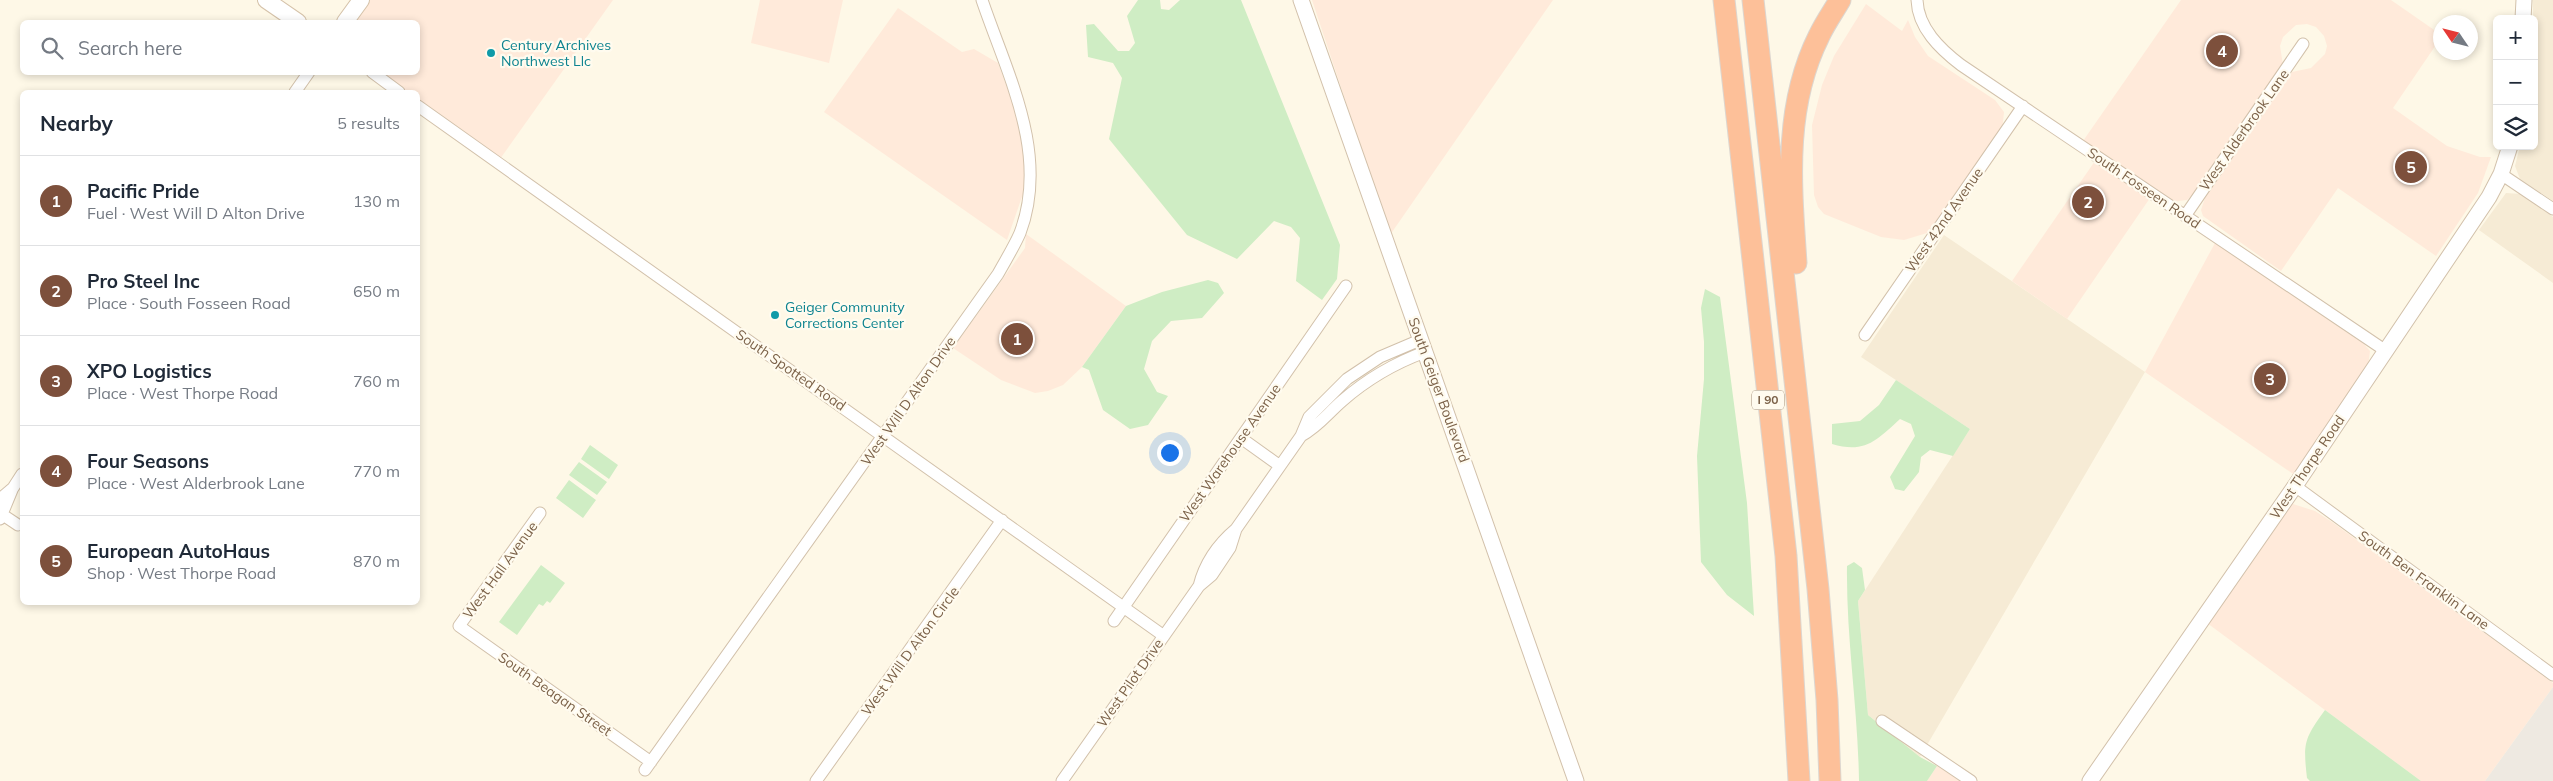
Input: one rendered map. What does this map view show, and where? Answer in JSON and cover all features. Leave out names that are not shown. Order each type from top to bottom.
[{"type":"highway","name":"I 90","points":[[1753,0],[1818,590],[1827,700],[1830,781]]},
{"type":"highway","points":[[1790,333],[1798,295],[1791,184],[1792,123],[1805,70],[1819,36],[1840,0]]},
{"type":"highway","name":"I 90","points":[[1723,6],[1786,556],[1799,781]]},
{"type":"main road","points":[[266,0],[295,20]]},
{"type":"main road","points":[[346,20],[361,0]]},
{"type":"street","name":"West Will D Alton Drive","points":[[648,766],[998,274],[1020,233],[1030,190],[1030,154],[1024,120],[982,0]]},
{"type":"street","name":"South Geiger Boulevard","points":[[1301,0],[1576,781]]},
{"type":"street","points":[[2523,15],[2524,0]]},
{"type":"street","name":"South Fosseen Road","points":[[1918,6],[1932,38],[1949,56],[2386,351]]},
{"type":"street","name":"West Alderbrook Lane","points":[[2185,216],[2303,44]]},
{"type":"street","points":[[296,90],[307,75]]},
{"type":"street","points":[[376,75],[396,90]]},
{"type":"street","name":"West 42nd Avenue","points":[[1865,335],[2024,106]]},
{"type":"street","name":"South Spotted Road","points":[[420,107],[884,435],[1164,636]]},
{"type":"street","name":"West Thorpe Road","points":[[2090,781],[2295,486],[2484,204],[2501,174],[2509,150]]},
{"type":"street","points":[[2501,174],[2553,209]]},
{"type":"street","name":"West Warehouse Avenue","points":[[1114,621],[1346,286]]},
{"type":"street","name":"West Pilot Drive","points":[[1062,781],[1199,586],[1212,575],[1230,548],[1236,529],[1301,436],[1309,417],[1347,379],[1380,357],[1423,346]]},
{"type":"street","points":[[1241,438],[1280,466]]},
{"type":"street","points":[[18,525],[1,515],[20,477]]},
{"type":"street","name":"South Ben Franklin Lane","points":[[2295,486],[2553,675]]},
{"type":"street","points":[[0,499],[13,488]]},
{"type":"street","name":"West Hall Avenue","points":[[459,626],[540,513]]},
{"type":"street","name":"West Will D Alton Circle","points":[[816,781],[1002,520]]},
{"type":"street","name":"South Beagan Street","points":[[459,626],[648,766]]},
{"type":"street","points":[[1882,721],[1971,781]]},
{"type":"shaded area","points":[[370,0],[613,0],[500,159],[420,101],[420,90],[403,90],[382,75],[420,75],[420,20],[356,20]]},
{"type":"shaded area","points":[[760,0],[843,0],[829,63],[751,43]]},
{"type":"shaded area","points":[[1312,0],[1553,0],[1390,235]]},
{"type":"shaded area","points":[[2181,0],[2391,0],[2433,29],[2433,49],[2393,108],[2447,146],[2480,157],[2491,157],[2478,193],[2436,256],[2338,188],[2281,271],[2203,216],[2201,210],[2206,195],[2292,72],[2311,68],[2325,54],[2327,46],[2324,36],[2316,27],[2307,24],[2296,25],[2283,37],[2280,46],[2283,65],[2278,74],[2187,200],[2171,202],[2083,141]]},
{"type":"shaded area","points":[[2533,0],[2553,0],[2553,201],[2520,179],[2515,166],[2519,150],[2538,150],[2538,15],[2533,15]]},
{"type":"shaded area","points":[[1866,4],[1902,31],[1908,20],[1915,37],[1928,56],[1995,100],[2004,112],[2002,131],[1933,228],[1927,233],[1904,240],[1881,237],[1824,214],[1818,207],[1814,195],[1812,125],[1822,85],[1834,56]]},
{"type":"shaded area","points":[[898,8],[962,52],[974,49],[998,63],[1015,110],[1023,143],[1026,176],[1024,191],[1007,240],[824,112]]},
{"type":"shaded area","points":[[2095,161],[2150,198],[2067,319],[2012,281]]},
{"type":"shaded area","points":[[2506,193],[2521,194],[2553,217],[2553,283],[2479,230]]},
{"type":"shaded area","points":[[1026,234],[1126,306],[1082,367],[1063,385],[1048,391],[1035,393],[1001,380],[953,348],[1025,248]]},
{"type":"shaded area","points":[[1944,235],[2145,372],[1920,757],[1868,715],[1858,601],[1970,429],[1861,357]]},
{"type":"shaded area","points":[[2215,243],[2363,343],[2370,351],[2368,367],[2296,476],[2145,372]]},
{"type":"shaded area","points":[[2293,504],[2315,511],[2332,522],[2553,683],[2553,687],[2485,781],[2421,781],[2207,623],[2287,507]]},
{"type":"shaded area","points":[[2553,687],[2553,781],[2485,781]]},
{"type":"shaded area","points":[[1937,766],[1960,781],[1927,781]]},
{"type":"green space","points":[[1138,0],[1160,0],[1161,9],[1169,10],[1180,0],[1241,0],[1340,245],[1337,279],[1322,300],[1296,281],[1300,238],[1291,227],[1274,221],[1237,259],[1187,235],[1109,139],[1122,78],[1113,63],[1088,57],[1086,25],[1094,24],[1118,51],[1129,51],[1135,43],[1127,16]]},
{"type":"green space","points":[[1208,280],[1218,283],[1224,293],[1202,318],[1171,321],[1152,341],[1144,369],[1157,392],[1168,396],[1148,425],[1130,429],[1103,410],[1089,370],[1082,367],[1126,306],[1162,292]]},
{"type":"green space","points":[[1705,289],[1720,297],[1747,503],[1754,616],[1727,595],[1701,562],[1697,456],[1704,379],[1704,342],[1701,308]]},
{"type":"green space","points":[[1896,380],[1970,429],[1953,456],[1930,450],[1921,457],[1919,472],[1904,491],[1895,489],[1890,477],[1915,436],[1911,424],[1900,419],[1877,439],[1862,446],[1843,447],[1832,444],[1832,424],[1860,421],[1879,405]]},
{"type":"green space","points":[[590,445],[618,465],[609,479],[581,459]]},
{"type":"green space","points":[[579,462],[607,482],[597,495],[569,475]]},
{"type":"green space","points":[[569,480],[596,500],[583,518],[556,498]]},
{"type":"green space","points":[[1854,562],[1862,568],[1865,590],[1858,601],[1868,715],[1920,757],[1937,766],[1927,781],[1859,781],[1847,593],[1847,566]]},
{"type":"green space","points":[[541,565],[565,583],[550,603],[547,601],[543,606],[539,604],[517,635],[499,622]]},
{"type":"green space","points":[[2325,710],[2421,781],[2310,781],[2307,778],[2305,749],[2309,735]]},
{"type":"place","name":"Four Seasons","points":[[2222,51]]},
{"type":"place","name":"Century Archives Northwest Llc","points":[[491,53]]},
{"type":"place","name":"European AutoHaus","points":[[2411,167]]},
{"type":"place","name":"Pro Steel Inc","points":[[2088,202]]},
{"type":"place","name":"Geiger Community Corrections Center","points":[[775,315]]},
{"type":"place","name":"Pacific Pride","points":[[1017,339]]},
{"type":"place","name":"XPO Logistics","points":[[2270,379]]}]
